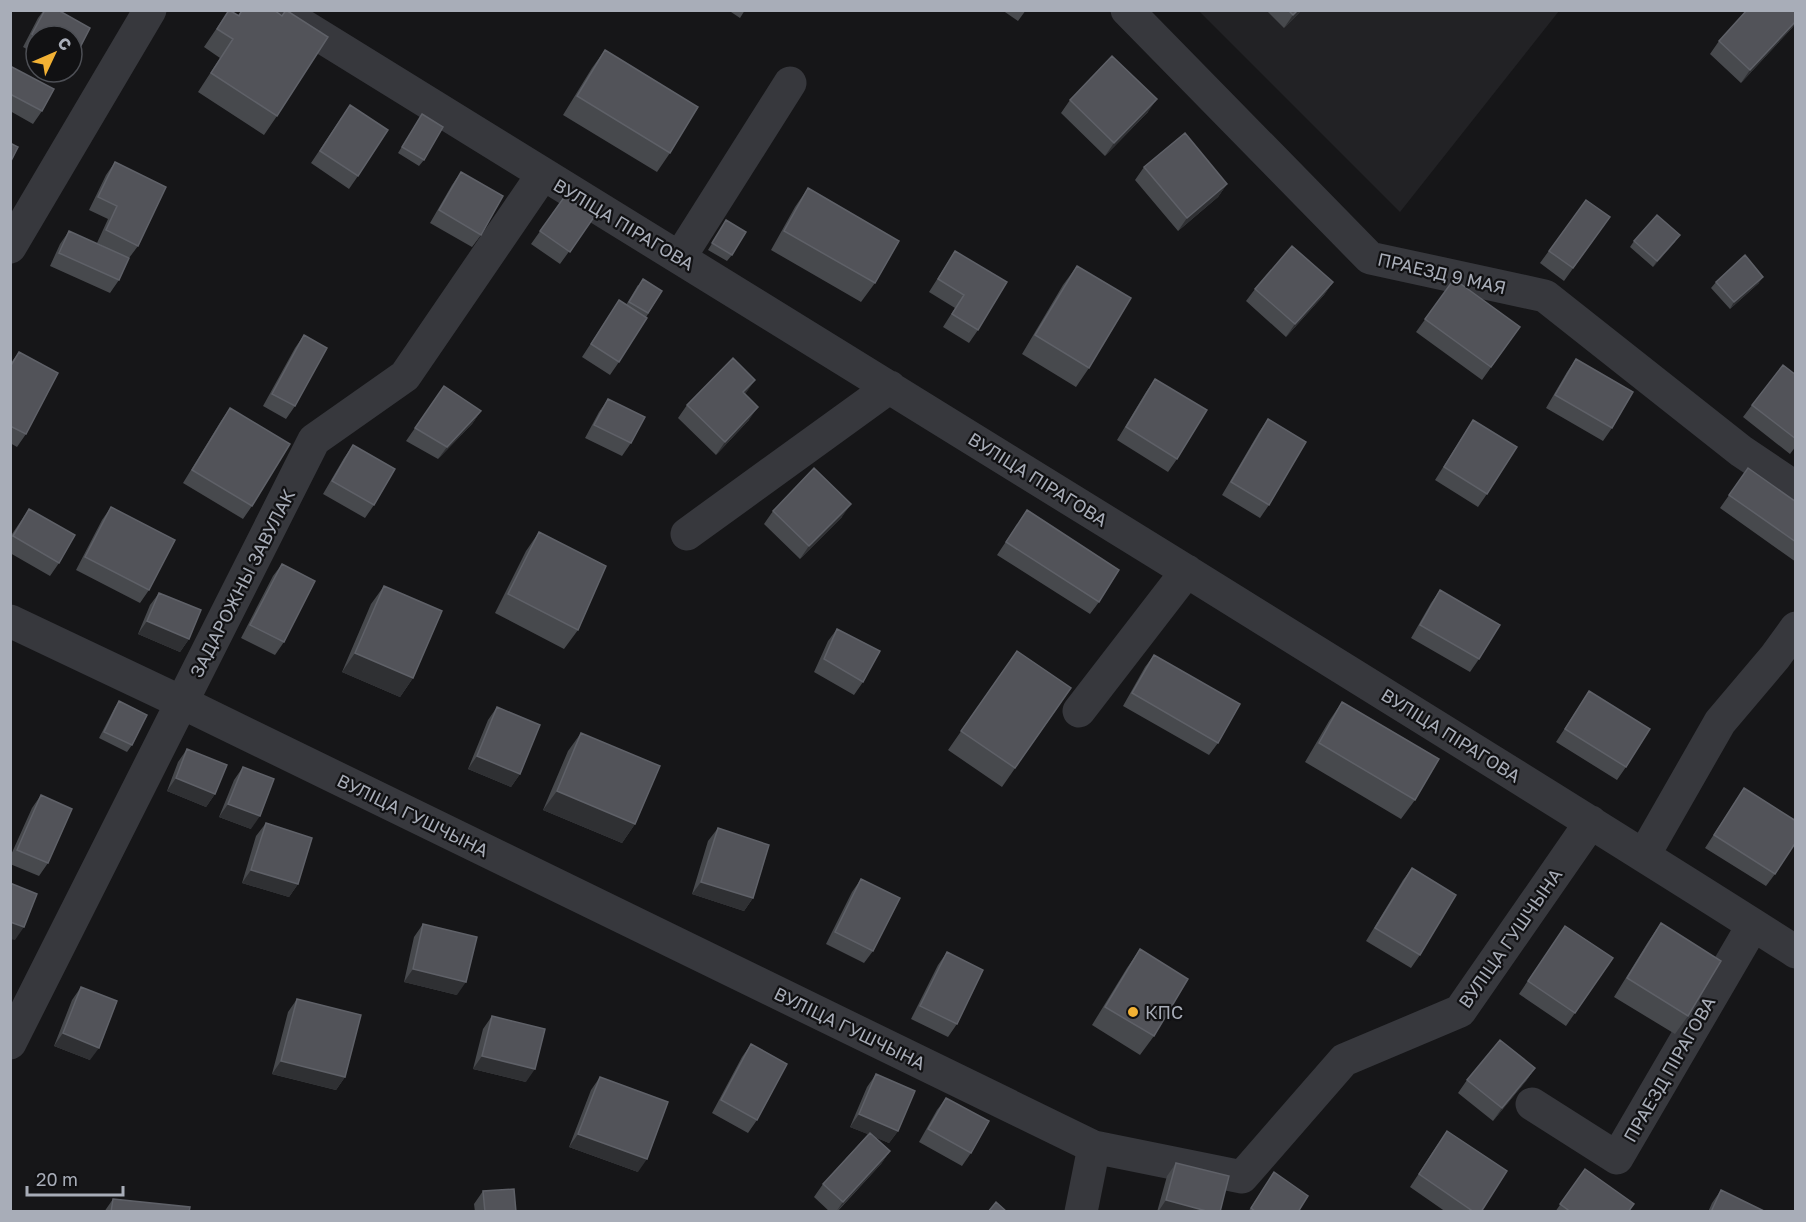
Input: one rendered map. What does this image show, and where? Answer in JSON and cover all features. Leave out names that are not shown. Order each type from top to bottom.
[{"type":"street","points":[[10,247],[150,10]]},
{"type":"street","name":"ВУЛІЦА ПІРАГОВА","points":[[278,10],[1187,571],[1796,952]]},
{"type":"street","name":"ПРАЕЗД 9 МАЯ","points":[[1127,10],[1370,258],[1545,296],[1741,451],[1796,488]]},
{"type":"street","points":[[680,257],[790,83]]},
{"type":"street","name":"ЗАДАРОЖНЫ ЗАВУЛАК","points":[[10,1043],[314,440],[405,376],[543,174]]},
{"type":"street","points":[[687,534],[890,387]]},
{"type":"street","points":[[1079,711],[1187,571]]},
{"type":"street","name":"ВУЛІЦА ГУШЧЫНА","points":[[10,621],[1094,1147],[1242,1177],[1344,1060],[1460,1011],[1591,822]]},
{"type":"street","points":[[1644,855],[1720,722],[1775,657],[1796,628]]},
{"type":"street","name":"ПРАЕЗД ПІРАГОВА","points":[[1532,1104],[1617,1158],[1753,925]]},
{"type":"street","points":[[1081,1212],[1094,1147]]},
{"type":"shaded area","points":[[1199,11],[1559,11],[1400,212]]},
{"type":"building","points":[[45,10],[58,10],[83,24],[37,24]]},
{"type":"building","points":[[229,10],[239,16],[242,10],[274,10],[282,16],[286,10],[328,37],[277,116],[211,73],[233,39],[217,29]]},
{"type":"building","points":[[1288,10],[1298,10],[1293,15]]},
{"type":"building","points":[[1747,10],[1796,10],[1796,21],[1750,70],[1719,41]]},
{"type":"building","points":[[84,25],[90,28],[84,40]]},
{"type":"building","points":[[605,50],[698,107],[670,153],[577,96]]},
{"type":"building","points":[[1112,56],[1157,99],[1114,143],[1070,100]]},
{"type":"building","points":[[10,66],[24,73],[24,84],[44,84],[54,89],[42,111],[10,94]]},
{"type":"building","points":[[350,105],[388,130],[358,176],[320,151]]},
{"type":"building","points":[[422,114],[443,127],[424,160],[402,147]]},
{"type":"building","points":[[1185,133],[1227,184],[1187,218],[1144,167]]},
{"type":"building","points":[[10,143],[18,147],[10,163]]},
{"type":"building","points":[[115,162],[166,187],[138,246],[106,230],[117,206],[98,197]]},
{"type":"building","points":[[461,172],[503,196],[481,235],[439,210]]},
{"type":"building","points":[[808,188],[899,241],[875,283],[784,231]]},
{"type":"building","points":[[565,196],[594,217],[570,252],[540,231]]},
{"type":"building","points":[[1586,200],[1610,217],[1573,268],[1549,251]]},
{"type":"building","points":[[1657,215],[1680,235],[1657,261],[1634,241]]},
{"type":"building","points":[[726,220],[746,232],[732,255],[712,243]]},
{"type":"building","points":[[69,231],[129,258],[119,280],[59,253]]},
{"type":"building","points":[[1292,246],[1333,282],[1295,324],[1255,289]]},
{"type":"building","points":[[955,251],[1007,282],[978,330],[952,314],[964,295],[938,279]]},
{"type":"building","points":[[1745,255],[1763,277],[1734,302],[1716,282]]},
{"type":"building","points":[[1077,266],[1131,298],[1089,368],[1035,335]]},
{"type":"building","points":[[643,279],[662,291],[648,313],[629,302]]},
{"type":"building","points":[[1454,279],[1520,327],[1491,367],[1425,319]]},
{"type":"building","points":[[619,300],[647,318],[619,362],[591,344]]},
{"type":"building","points":[[304,335],[327,348],[295,406],[272,394]]},
{"type":"building","points":[[19,352],[58,373],[26,434],[10,426],[10,367]]},
{"type":"building","points":[[733,358],[755,380],[743,392],[758,407],[725,442],[687,405]]},
{"type":"building","points":[[1576,359],[1633,392],[1612,428],[1555,395]]},
{"type":"building","points":[[1783,365],[1796,375],[1796,439],[1752,405]]},
{"type":"building","points":[[1155,379],[1207,410],[1177,459],[1126,427]]},
{"type":"building","points":[[444,386],[481,411],[447,447],[415,428]]},
{"type":"building","points":[[608,399],[645,417],[631,443],[594,425]]},
{"type":"building","points":[[230,408],[290,444],[252,506],[192,470]]},
{"type":"building","points":[[1268,419],[1306,442],[1269,505],[1231,482]]},
{"type":"building","points":[[1473,420],[1517,447],[1487,494],[1444,467]]},
{"type":"building","points":[[353,445],[395,469],[374,505],[332,481]]},
{"type":"building","points":[[814,468],[851,504],[809,546],[773,511]]},
{"type":"building","points":[[1748,468],[1796,502],[1796,542],[1729,495]]},
{"type":"building","points":[[111,507],[175,540],[149,590],[85,557]]},
{"type":"building","points":[[29,509],[75,535],[59,563],[13,536]]},
{"type":"building","points":[[1027,510],[1119,570],[1099,602],[1006,542]]},
{"type":"building","points":[[539,532],[606,566],[578,630],[508,594]]},
{"type":"building","points":[[282,564],[315,581],[284,642],[250,625]]},
{"type":"building","points":[[384,586],[442,611],[413,678],[355,653]]},
{"type":"building","points":[[1440,590],[1500,625],[1479,659],[1420,625]]},
{"type":"building","points":[[159,593],[201,610],[189,639],[147,621]]},
{"type":"building","points":[[837,629],[880,651],[863,682],[824,659]]},
{"type":"building","points":[[1017,651],[1071,688],[1015,768],[961,731]]},
{"type":"building","points":[[1154,655],[1240,704],[1218,743],[1132,693]]},
{"type":"building","points":[[1589,691],[1650,729],[1626,767],[1565,729]]},
{"type":"building","points":[[119,701],[147,715],[132,745],[104,732]]},
{"type":"building","points":[[1342,702],[1439,759],[1415,800],[1319,743]]},
{"type":"building","points":[[497,707],[540,725],[520,774],[477,756]]},
{"type":"building","points":[[581,733],[660,766],[635,824],[557,791]]},
{"type":"building","points":[[187,749],[227,765],[215,794],[176,778]]},
{"type":"building","points":[[243,767],[274,779],[260,816],[228,804]]},
{"type":"building","points":[[1744,788],[1796,821],[1796,842],[1775,874],[1714,835]]},
{"type":"building","points":[[41,795],[72,809],[48,863],[17,850]]},
{"type":"building","points":[[266,823],[312,838],[298,884],[251,870]]},
{"type":"building","points":[[718,828],[769,845],[753,898],[701,882]]},
{"type":"building","points":[[1412,868],[1456,895],[1420,955],[1375,928]]},
{"type":"building","points":[[861,879],[900,898],[873,951],[835,932]]},
{"type":"building","points":[[10,883],[37,894],[24,927],[10,922]]},
{"type":"building","points":[[1661,923],[1721,961],[1688,1016],[1627,978]]},
{"type":"building","points":[[423,924],[477,937],[466,982],[413,969]]},
{"type":"building","points":[[1565,926],[1613,958],[1575,1013],[1528,981]]},
{"type":"building","name":"КПС","points":[[1140,949],[1188,979],[1154,1036],[1105,1007]]},
{"type":"building","points":[[947,952],[983,970],[957,1024],[920,1006]]},
{"type":"building","points":[[81,987],[117,1001],[99,1048],[63,1033]]},
{"type":"building","points":[[297,999],[361,1015],[345,1077],[281,1061]]},
{"type":"building","points":[[492,1016],[545,1029],[535,1069],[482,1056]]},
{"type":"building","points":[[1500,1040],[1535,1068],[1502,1108],[1467,1080]]},
{"type":"building","points":[[751,1044],[787,1064],[757,1120],[721,1100]]},
{"type":"building","points":[[876,1074],[915,1091],[898,1131],[859,1114]]},
{"type":"building","points":[[600,1077],[668,1102],[647,1159],[578,1134]]},
{"type":"building","points":[[946,1098],[989,1121],[971,1153],[928,1129]]},
{"type":"building","points":[[1447,1131],[1507,1171],[1481,1212],[1474,1212],[1419,1174]]},
{"type":"building","points":[[870,1133],[890,1151],[843,1202],[823,1184]]},
{"type":"building","points":[[1176,1163],[1229,1176],[1220,1212],[1210,1212],[1166,1200]]},
{"type":"building","points":[[1585,1169],[1634,1204],[1628,1212],[1571,1212],[1560,1204]]},
{"type":"building","points":[[1274,1172],[1308,1196],[1298,1212],[1256,1212],[1251,1208]]},
{"type":"building","points":[[514,1189],[516,1212],[485,1212],[483,1191]]},
{"type":"building","points":[[1721,1190],[1766,1212],[1711,1212]]},
{"type":"building","points":[[113,1199],[190,1207],[189,1212],[111,1212]]},
{"type":"building","points":[[996,1202],[1007,1212],[988,1212]]},
{"type":"place","name":"КПС","points":[[1133,1012]]}]
